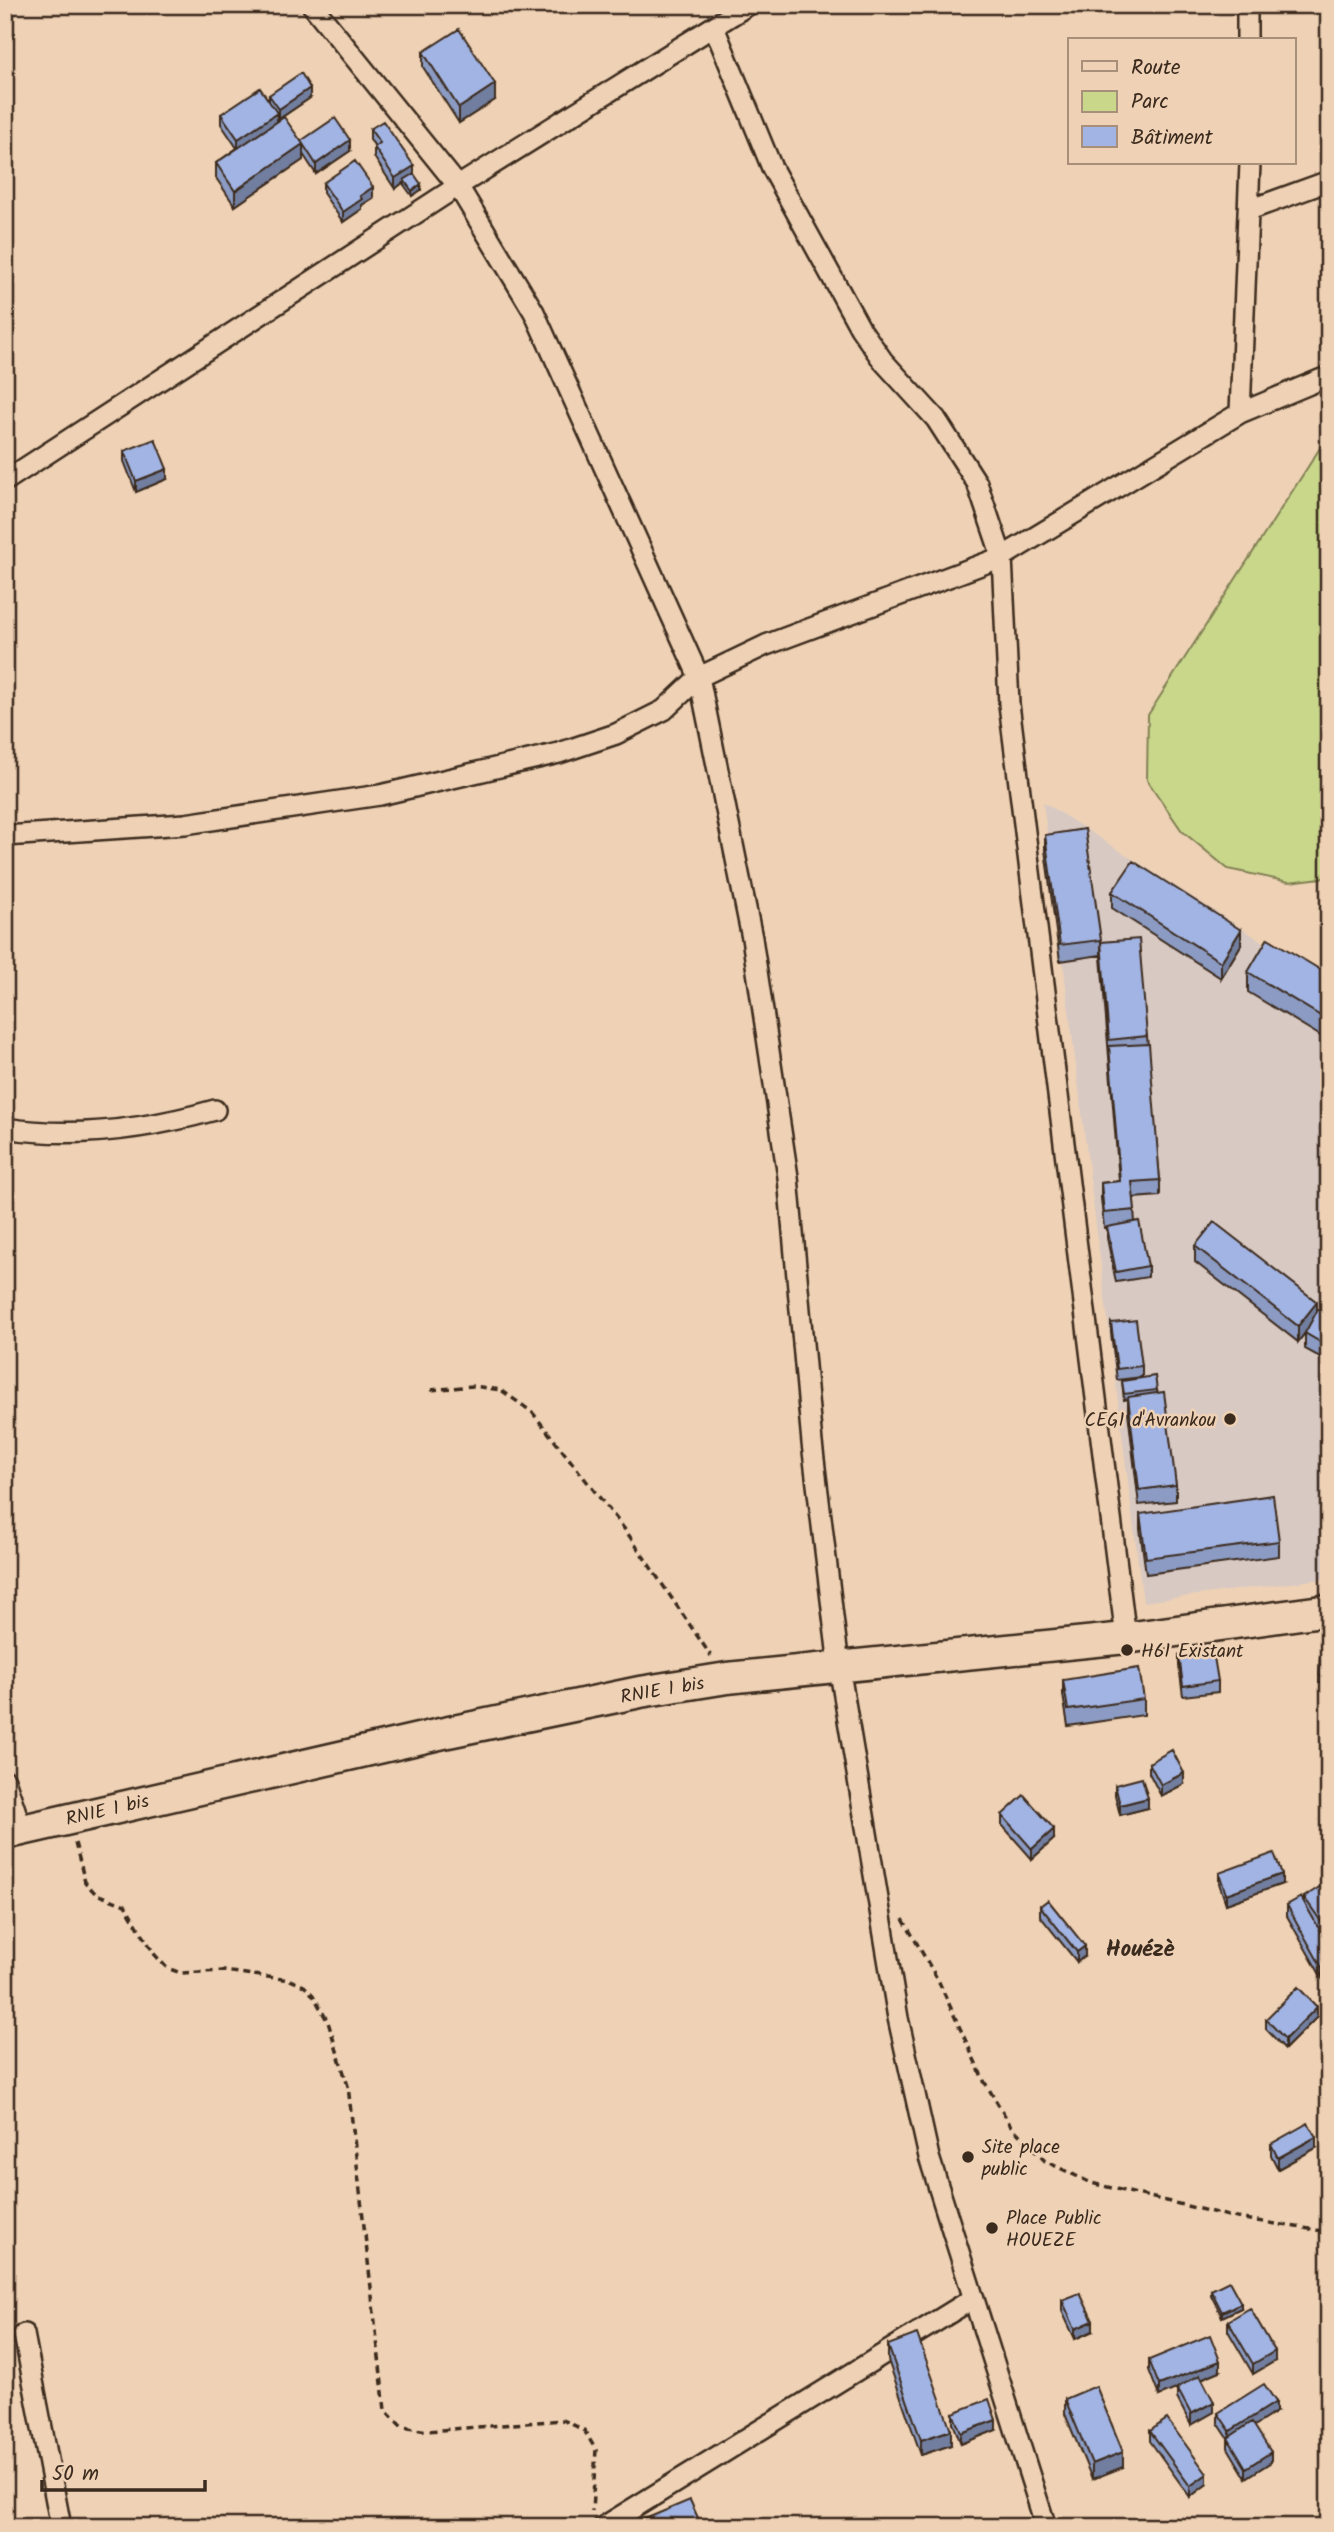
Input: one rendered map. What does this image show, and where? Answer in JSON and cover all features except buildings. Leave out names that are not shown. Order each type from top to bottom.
[{"type":"main road","name":"RNIE 1 bis","points":[[14,1832],[444,1733],[640,1692],[727,1678],[1126,1638],[1329,1610]]},
{"type":"street","points":[[312,5],[458,186],[534,312],[699,677],[752,938],[788,1177],[812,1443],[839,1666],[898,2018],[929,2157],[1046,2527]]},
{"type":"street","points":[[5,481],[458,186],[748,5]]},
{"type":"street","points":[[1247,5],[1247,38]]},
{"type":"street","points":[[714,27],[772,167],[860,328],[883,361],[936,419],[977,483],[1002,557],[1009,704],[1126,1638]]},
{"type":"street","points":[[1240,413],[1250,164]]},
{"type":"street","points":[[1249,210],[1329,181]]},
{"type":"street","points":[[5,836],[185,824],[380,795],[559,753],[616,734],[664,710],[699,677],[766,645],[1002,557],[1240,413],[1329,376]]},
{"type":"street","points":[[5,1128],[59,1133],[97,1131],[161,1124],[215,1110]]},
{"type":"street","points":[[5,1780],[14,1832]]},
{"type":"street","points":[[598,2520],[974,2298]]},
{"type":"street","points":[[24,2333],[61,2527]]},
{"type":"path","points":[[431,1390],[473,1386],[501,1390],[532,1412],[626,1531],[727,1678]]},
{"type":"path","points":[[69,1818],[86,1882],[96,1894],[125,1905],[155,1955],[167,1968],[181,1973],[224,1971],[290,1980],[304,1986],[313,1995],[328,2022],[348,2086],[385,2410],[402,2427],[428,2431],[563,2420],[584,2430],[596,2450],[598,2520]]},
{"type":"path","points":[[901,1915],[939,1982],[984,2081],[1011,2126],[1045,2161],[1091,2183],[1237,2218],[1329,2232]]},
{"type":"shaded area","points":[[1043,802],[1329,984],[1329,1578],[1143,1602]]},
{"type":"green space","points":[[1329,441],[1329,877],[1289,882],[1228,869],[1182,831],[1147,780],[1148,715],[1322,445]]},
{"type":"place","name":"CEG1 d'Avrankou","points":[[1230,1419]]},
{"type":"place","name":"H61 Existant","points":[[1127,1650]]},
{"type":"place","name":"Site place public","points":[[968,2157]]},
{"type":"place","name":"Place Public HOUEZE","points":[[992,2228]]},
{"type":"district","name":"Houézè","points":[[1140,1948]]}]
